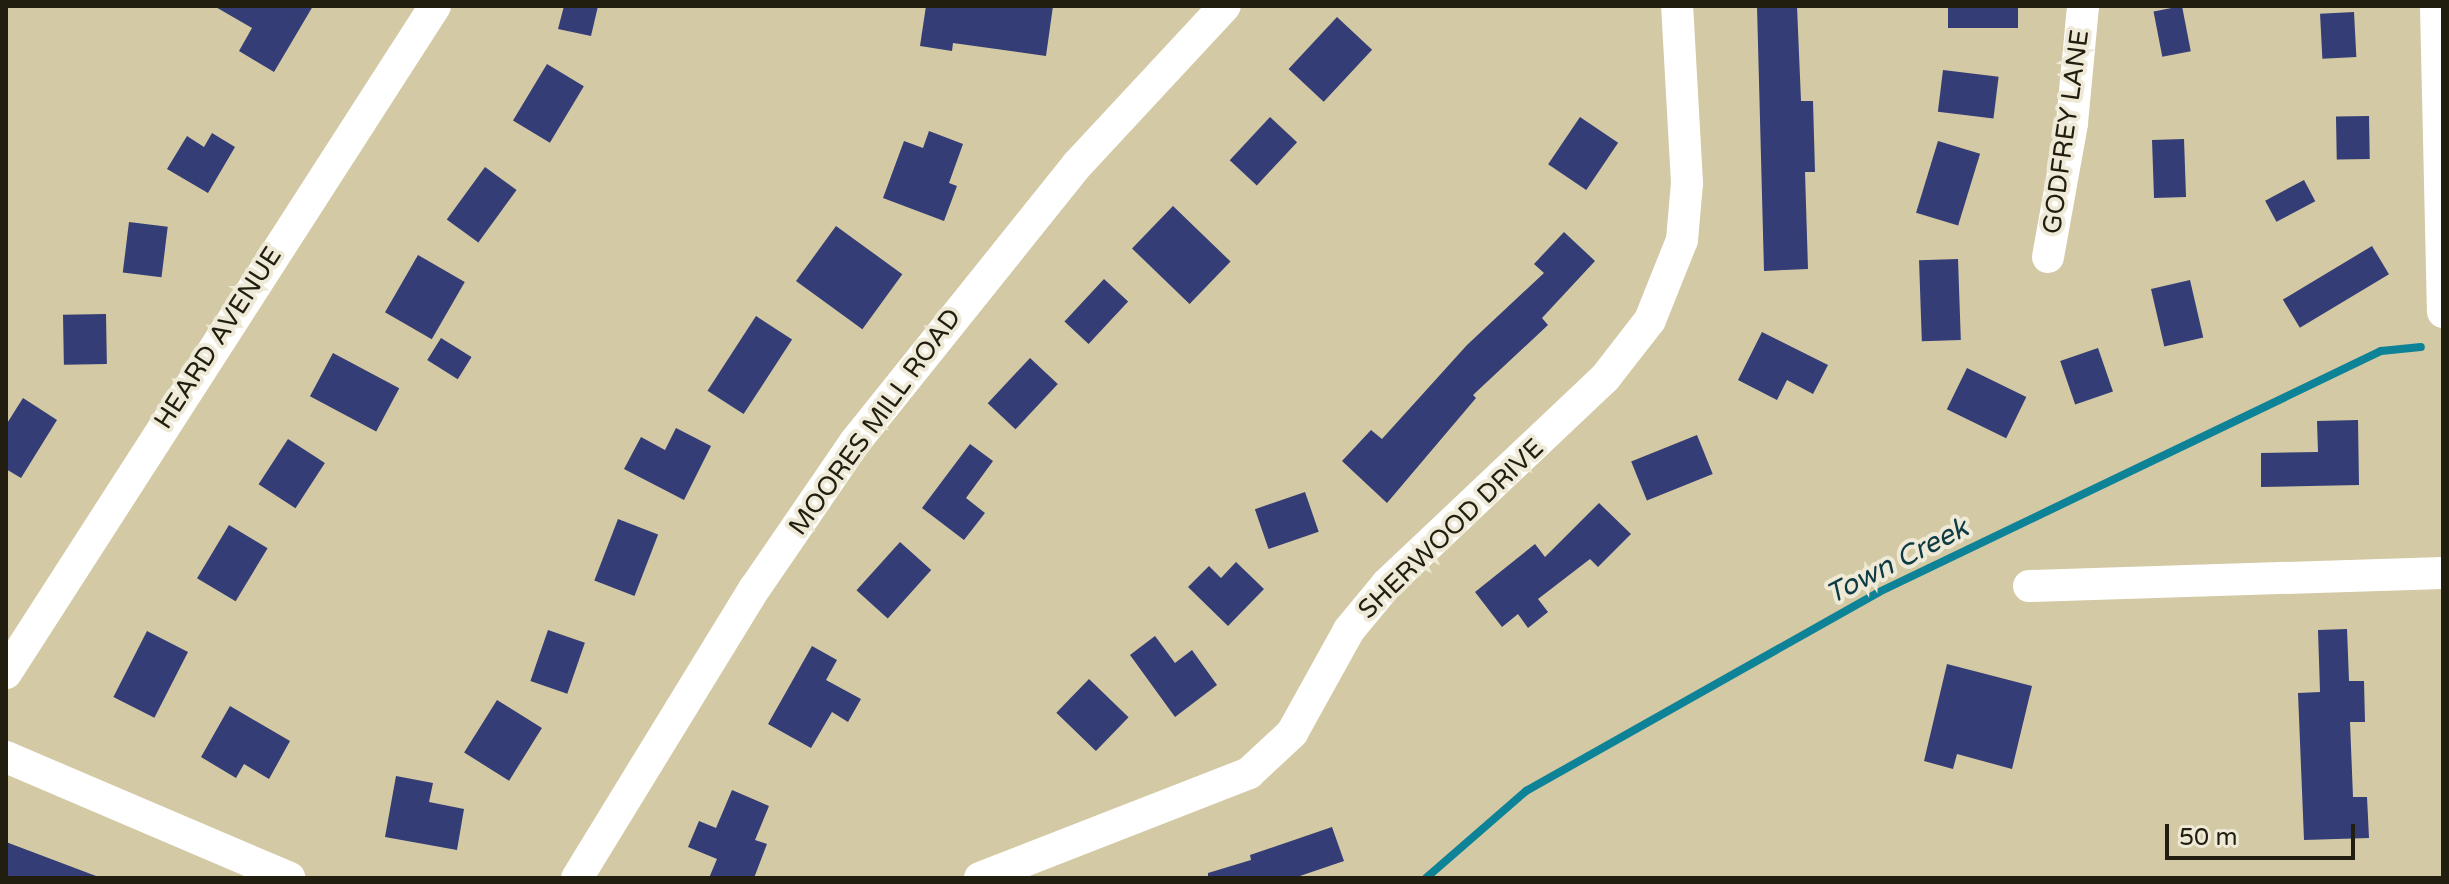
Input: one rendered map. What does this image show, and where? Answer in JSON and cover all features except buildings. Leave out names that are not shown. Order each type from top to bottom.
[{"type":"street","name":"HEARD AVENUE","points":[[6,673],[44,606],[435,6]]},
{"type":"street","name":"MOORES MILL ROAD","points":[[577,878],[755,588],[855,442],[1077,165],[1225,6]]},
{"type":"street","name":"SHERWOOD DRIVE","points":[[980,878],[1249,773],[1292,733],[1349,630],[1387,584],[1605,378],[1664,294],[1682,240],[1687,183],[1677,6]]},
{"type":"street","name":"GODFREY LANE","points":[[2048,257],[2072,123],[2083,6]]},
{"type":"street","points":[[2436,6],[2440,42],[2443,312]]},
{"type":"street","points":[[2029,586],[2443,573]]},
{"type":"street","points":[[6,757],[289,878]]},
{"type":"waterway","name":"Town Creek","points":[[1426,878],[1526,791],[1879,592],[2381,351],[2421,347]]}]
